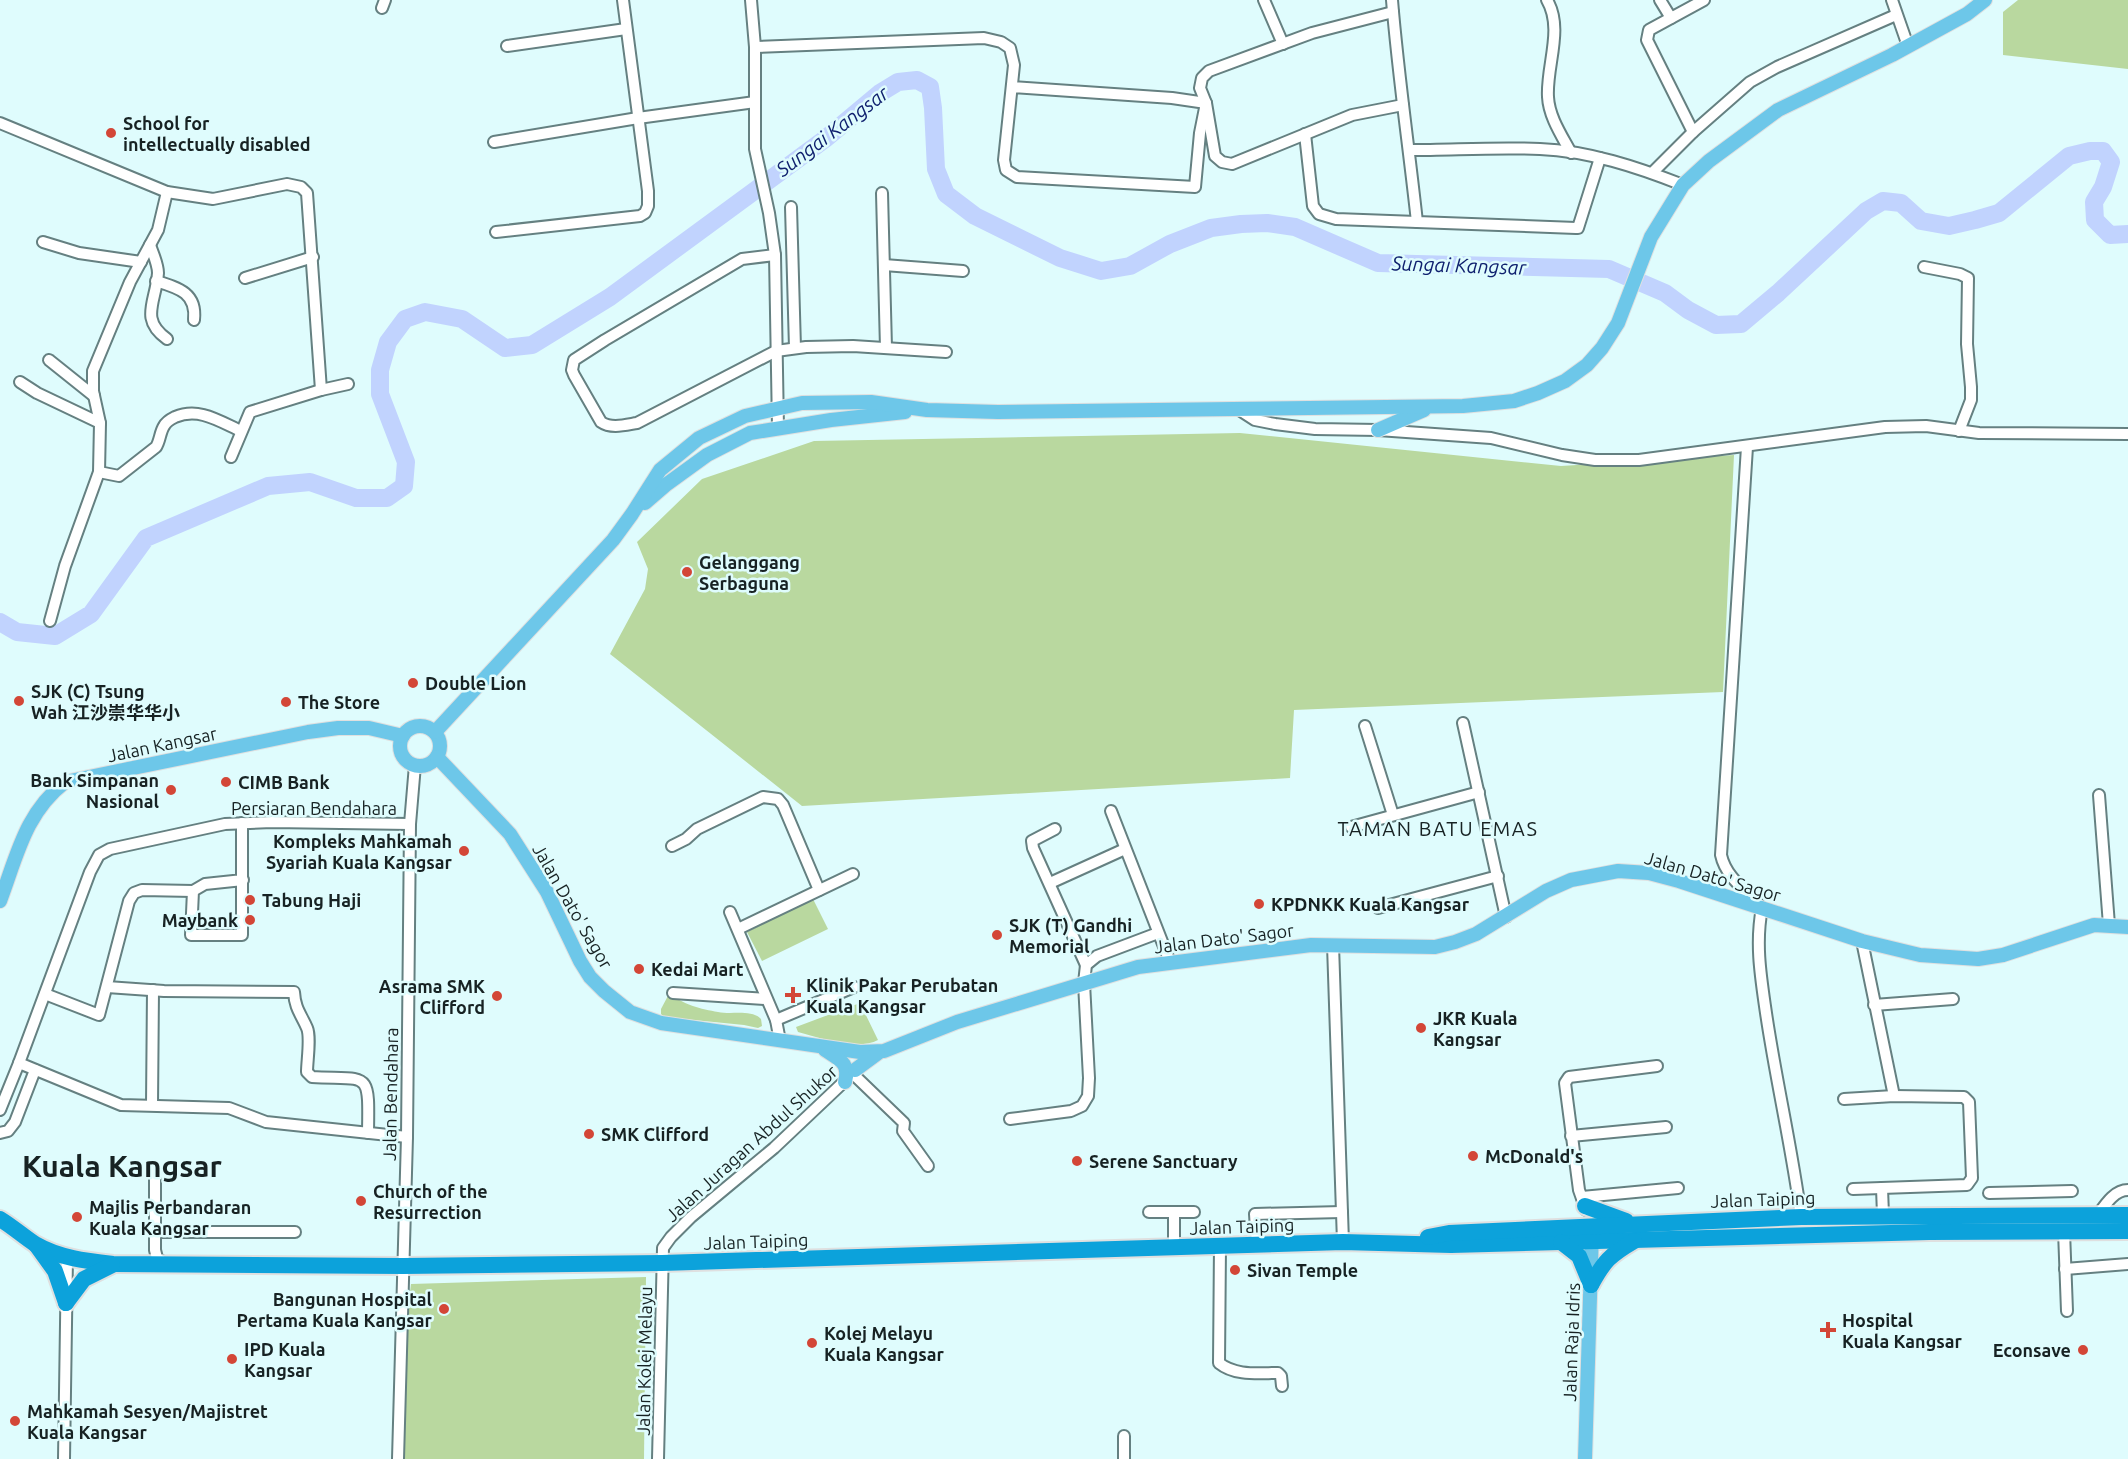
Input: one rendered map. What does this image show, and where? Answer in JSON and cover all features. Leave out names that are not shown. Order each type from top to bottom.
[{"type":"highway","points":[[1583,1202],[1606,1215],[1642,1224]]},
{"type":"highway","points":[[1883,1215],[1893,1223],[1929,1232]]},
{"type":"highway","name":"Jalan Taiping","points":[[37,1245],[67,1257],[113,1264],[402,1266],[662,1263],[1343,1242],[1451,1245],[1561,1242],[1642,1224],[1801,1217],[2128,1215]]},
{"type":"highway","points":[[0,1219],[37,1245],[55,1271],[66,1303]]},
{"type":"highway","name":"Jalan Taiping","points":[[1400,1242],[1449,1233],[1592,1234],[1635,1240],[1929,1232],[2128,1231]]},
{"type":"highway","points":[[1591,1286],[1602,1264],[1613,1253],[1635,1240]]},
{"type":"highway","points":[[1561,1242],[1579,1256],[1591,1286]]},
{"type":"highway","points":[[66,1303],[84,1279],[113,1264]]},
{"type":"main road","points":[[435,732],[613,540],[660,470],[699,438],[746,416],[802,403],[871,402],[927,410],[998,412],[1431,407],[1514,401],[1565,381],[1587,365],[1602,348],[1618,323],[1651,237],[1683,185],[1709,161],[1779,110],[1908,46],[1966,14],[1985,0]]},
{"type":"main road","points":[[1378,430],[1431,407]]},
{"type":"main road","points":[[632,514],[667,484],[708,455],[750,434],[778,428],[927,410]]},
{"type":"main road","points":[[418,726],[430,728],[435,732],[441,744],[437,757],[428,765],[410,763],[400,748],[403,736],[418,726]]},
{"type":"main road","name":"Jalan Kangsar","points":[[0,901],[30,821],[54,791],[65,782],[308,732],[338,728],[369,728],[403,736]]},
{"type":"main road","name":"Jalan Dato' Sagor","points":[[437,757],[510,834],[547,892],[590,977],[630,1012],[661,1023],[820,1047],[859,1063],[957,1022],[1138,967],[1311,945],[1435,946],[1455,942],[1476,934],[1546,891],[1571,880],[1618,871],[1648,873],[1679,881],[1862,941],[1920,955],[1978,959],[2003,955],[2094,925],[2128,927]]},
{"type":"main road","points":[[820,1047],[846,1065],[848,1072],[859,1063]]},
{"type":"main road","name":"Jalan Raja Idris","points":[[1585,1459],[1592,1234]]},
{"type":"street","points":[[496,232],[640,216],[645,213],[648,206],[648,191],[622,0]]},
{"type":"street","points":[[751,0],[755,47],[755,148],[769,213],[775,255],[778,428]]},
{"type":"street","points":[[1264,0],[1283,44]]},
{"type":"street","points":[[1392,0],[1402,105],[1410,150],[1417,222]]},
{"type":"street","points":[[1547,0],[1554,27],[1548,97],[1553,118],[1571,153]]},
{"type":"street","points":[[1660,0],[1671,18]]},
{"type":"street","points":[[1694,132],[1647,40],[1649,30],[1704,0]]},
{"type":"street","points":[[1892,0],[1908,46]]},
{"type":"street","points":[[1392,12],[1312,33],[1209,71],[1202,78],[1200,88],[1206,103],[1215,156],[1222,162],[1232,164],[1352,115],[1402,105]]},
{"type":"street","points":[[1652,173],[1749,82],[1777,67],[1896,15]]},
{"type":"street","points":[[507,46],[626,29]]},
{"type":"street","points":[[755,47],[984,38],[1001,42],[1010,48],[1014,65],[1004,160],[1006,170],[1017,177],[1195,187],[1200,133],[1206,103]]},
{"type":"street","points":[[1012,87],[1172,98],[1206,103]]},
{"type":"street","points":[[494,142],[638,118],[755,102]]},
{"type":"street","points":[[0,123],[167,192],[213,199],[287,184],[301,187],[307,193],[321,390]]},
{"type":"street","points":[[1305,135],[1313,206],[1319,214],[1336,219],[1578,228],[1600,158]]},
{"type":"street","points":[[1410,150],[1540,149],[1600,158],[1652,173],[1683,185]]},
{"type":"street","points":[[50,621],[65,566],[99,472],[100,423],[94,396],[93,371],[130,282],[158,230],[167,192]]},
{"type":"street","points":[[882,193],[886,348]]},
{"type":"street","points":[[791,207],[795,348]]},
{"type":"street","points":[[43,242],[79,253],[141,262]]},
{"type":"street","points":[[150,245],[158,271],[150,320],[157,332],[167,339]]},
{"type":"street","points":[[775,255],[742,259],[574,360],[572,370],[601,422],[609,426],[618,426],[649,418],[776,351],[853,346],[946,352]]},
{"type":"street","points":[[245,278],[313,257]]},
{"type":"street","points":[[884,265],[963,271]]},
{"type":"street","points":[[1924,267],[1960,274],[1968,278],[1966,344],[1971,400],[1959,430]]},
{"type":"street","points":[[156,281],[180,288],[193,302],[194,320]]},
{"type":"street","points":[[49,360],[94,396]]},
{"type":"street","points":[[20,382],[37,393],[100,423]]},
{"type":"street","points":[[231,457],[250,412],[348,384]]},
{"type":"street","points":[[1238,410],[1266,423],[1315,429],[1378,430],[1491,438],[1562,455],[1595,460],[1639,460],[1885,427],[1926,426],[1979,433],[2128,434]]},
{"type":"street","points":[[99,472],[118,476],[156,447],[160,441],[163,426],[169,420],[184,414],[199,413],[211,416],[241,431]]},
{"type":"street","points":[[1747,447],[1721,855],[1724,866],[1731,877],[1762,908],[1758,927],[1759,963],[1771,1048],[1801,1217]]},
{"type":"street","points":[[1463,723],[1506,917]]},
{"type":"street","points":[[1365,726],[1393,815]]},
{"type":"street","name":"Jalan Bendahara","points":[[398,1459],[407,1137],[410,824],[415,765]]},
{"type":"street","points":[[1351,827],[1479,792]]},
{"type":"street","points":[[2099,795],[2109,925]]},
{"type":"street","points":[[672,846],[686,839],[697,829],[733,810],[763,797],[778,799],[783,805],[819,890]]},
{"type":"street","points":[[1111,811],[1170,962]]},
{"type":"street","name":"Persiaran Bendahara","points":[[0,1110],[90,872],[99,855],[110,849],[225,824],[288,822],[410,824]]},
{"type":"street","points":[[193,891],[191,934],[242,935],[242,823]]},
{"type":"street","points":[[1010,1119],[1071,1111],[1082,1106],[1088,1096],[1084,983],[1086,965],[1033,848],[1032,841],[1055,829]]},
{"type":"street","points":[[1050,883],[1125,849]]},
{"type":"street","points":[[738,929],[853,874]]},
{"type":"street","points":[[1378,908],[1498,876]]},
{"type":"street","points":[[45,994],[99,1015],[129,901],[134,893],[142,890],[193,891],[205,884],[243,880]]},
{"type":"street","points":[[729,912],[776,1020],[780,1041]]},
{"type":"street","points":[[1086,965],[1096,956],[1158,933]]},
{"type":"street","points":[[1862,941],[1894,1096]]},
{"type":"street","points":[[1333,945],[1343,1242]]},
{"type":"street","points":[[107,987],[294,992],[299,1015],[309,1030],[307,1072],[312,1077],[355,1078],[364,1082],[368,1089],[368,1133]]},
{"type":"street","points":[[776,1020],[854,987]]},
{"type":"street","points":[[152,1106],[153,990]]},
{"type":"street","points":[[673,993],[766,999]]},
{"type":"street","points":[[1874,1005],[1953,999]]},
{"type":"street","points":[[19,1063],[121,1105],[229,1108],[266,1122],[407,1137]]},
{"type":"street","points":[[859,1063],[904,1123],[903,1131],[928,1166]]},
{"type":"street","name":"Jalan Juragan Abdul Shukor","points":[[662,1263],[663,1248],[678,1230],[774,1148],[859,1063]]},
{"type":"street","points":[[1592,1234],[1583,1202],[1571,1136],[1565,1083],[1569,1077],[1657,1066]]},
{"type":"street","points":[[0,1133],[8,1131],[15,1122],[35,1070]]},
{"type":"street","points":[[1844,1099],[1894,1096],[1964,1097],[1969,1102],[1972,1178],[1967,1185],[1853,1189]]},
{"type":"street","points":[[1571,1136],[1666,1127]]},
{"type":"street","points":[[155,1169],[155,1250],[157,1258],[166,1264]]},
{"type":"street","points":[[1583,1202],[1678,1188]]},
{"type":"street","points":[[1882,1188],[1883,1215]]},
{"type":"street","points":[[2097,1216],[2116,1194],[2122,1190],[2128,1190]]},
{"type":"street","points":[[1989,1193],[2072,1191]]},
{"type":"street","points":[[2012,1193],[2013,1217]]},
{"type":"street","points":[[1149,1212],[1194,1212]]},
{"type":"street","points":[[1174,1212],[1174,1248]]},
{"type":"street","points":[[1257,1245],[1256,1214],[1342,1212]]},
{"type":"street","points":[[2064,1231],[2067,1311]]},
{"type":"street","points":[[155,1232],[295,1232]]},
{"type":"street","points":[[1220,1246],[1219,1362],[1226,1369],[1278,1373],[1281,1376],[1282,1386]]},
{"type":"street","points":[[140,1264],[150,1258],[155,1250]]},
{"type":"street","points":[[64,1459],[67,1257]]},
{"type":"street","name":"Jalan Kolej Melayu","points":[[658,1459],[662,1263]]},
{"type":"street","points":[[2065,1269],[2128,1264]]},
{"type":"street","points":[[1124,1436],[1124,1459]]},
{"type":"green space","points":[[2018,0],[2128,0],[2128,69],[2003,55],[2003,12]]},
{"type":"green space","points":[[1240,433],[1561,466],[1734,455],[1723,692],[1294,710],[1290,778],[802,806],[610,654],[645,589],[648,569],[637,542],[702,479],[814,441]]},
{"type":"green space","points":[[813,899],[828,929],[762,961],[747,932]]},
{"type":"green space","points":[[670,992],[680,1000],[699,1008],[723,1013],[752,1014],[761,1019],[762,1026],[758,1028],[664,1017],[661,1009]]},
{"type":"green space","points":[[860,1003],[878,1040],[870,1043],[850,1044],[798,1032],[796,1027]]},
{"type":"green space","points":[[646,1277],[644,1459],[405,1459],[405,1332],[411,1284]]},
{"type":"waterway","name":"Sungai Kangsar","points":[[0,622],[17,632],[55,636],[91,614],[146,538],[268,486],[310,482],[356,498],[387,498],[404,486],[406,462],[380,394],[380,370],[388,342],[405,319],[425,312],[462,319],[505,348],[532,345],[610,297],[825,139],[880,93],[898,82],[917,80],[930,87],[936,169],[946,194],[975,216],[1060,258],[1101,271],[1130,266],[1170,244],[1211,228],[1267,223],[1295,227],[1378,263],[1609,269],[1665,293],[1688,310],[1716,325],[1741,324],[1778,293],[1866,211],[1883,201],[1901,203],[1921,221],[1949,226],[1975,220],[1999,213],[2069,156],[2090,151],[2103,151],[2111,162],[2103,187],[2094,202],[2095,220],[2110,235],[2128,234]]},
{"type":"place","name":"School for intellectually disabled","points":[[111,133]]},
{"type":"place","name":"Gelanggang Serbaguna","points":[[687,572]]},
{"type":"place","name":"Double Lion","points":[[413,683]]},
{"type":"place","name":"SJK (C) Tsung Wah 江沙崇华华小","points":[[19,701]]},
{"type":"place","name":"The Store","points":[[286,702]]},
{"type":"place","name":"CIMB Bank","points":[[226,782]]},
{"type":"place","name":"Bank Simpanan Nasional","points":[[171,790]]},
{"type":"place","name":"Kompleks Mahkamah Syariah Kuala Kangsar","points":[[464,851]]},
{"type":"place","name":"Tabung Haji","points":[[250,900]]},
{"type":"place","name":"KPDNKK Kuala Kangsar","points":[[1259,904]]},
{"type":"place","name":"Maybank","points":[[250,920]]},
{"type":"place","name":"SJK (T) Gandhi Memorial","points":[[997,935]]},
{"type":"place","name":"Kedai Mart","points":[[639,969]]},
{"type":"place","name":"Klinik Pakar Perubatan Kuala Kangsar","points":[[793,995]]},
{"type":"place","name":"Asrama SMK Clifford","points":[[497,996]]},
{"type":"place","name":"JKR Kuala Kangsar","points":[[1421,1028]]},
{"type":"place","name":"SMK Clifford","points":[[589,1134]]},
{"type":"place","name":"McDonald's","points":[[1473,1156]]},
{"type":"place","name":"Serene Sanctuary","points":[[1077,1161]]},
{"type":"place","name":"Church of the Resurrection","points":[[361,1201]]},
{"type":"place","name":"Majlis Perbandaran Kuala Kangsar","points":[[77,1217]]},
{"type":"place","name":"Sivan Temple","points":[[1235,1270]]},
{"type":"place","name":"Bangunan Hospital Pertama Kuala Kangsar","points":[[444,1309]]},
{"type":"place","name":"Hospital Kuala Kangsar","points":[[1828,1330]]},
{"type":"place","name":"Kolej Melayu Kuala Kangsar","points":[[812,1343]]},
{"type":"place","name":"Econsave","points":[[2083,1350]]},
{"type":"place","name":"IPD Kuala Kangsar","points":[[232,1359]]},
{"type":"place","name":"Mahkamah Sesyen/Majistret Kuala Kangsar","points":[[15,1421]]},
{"type":"district","name":"TAMAN BATU EMAS","points":[[1438,828]]},
{"type":"district","name":"Kuala Kangsar","points":[[122,1166]]}]
